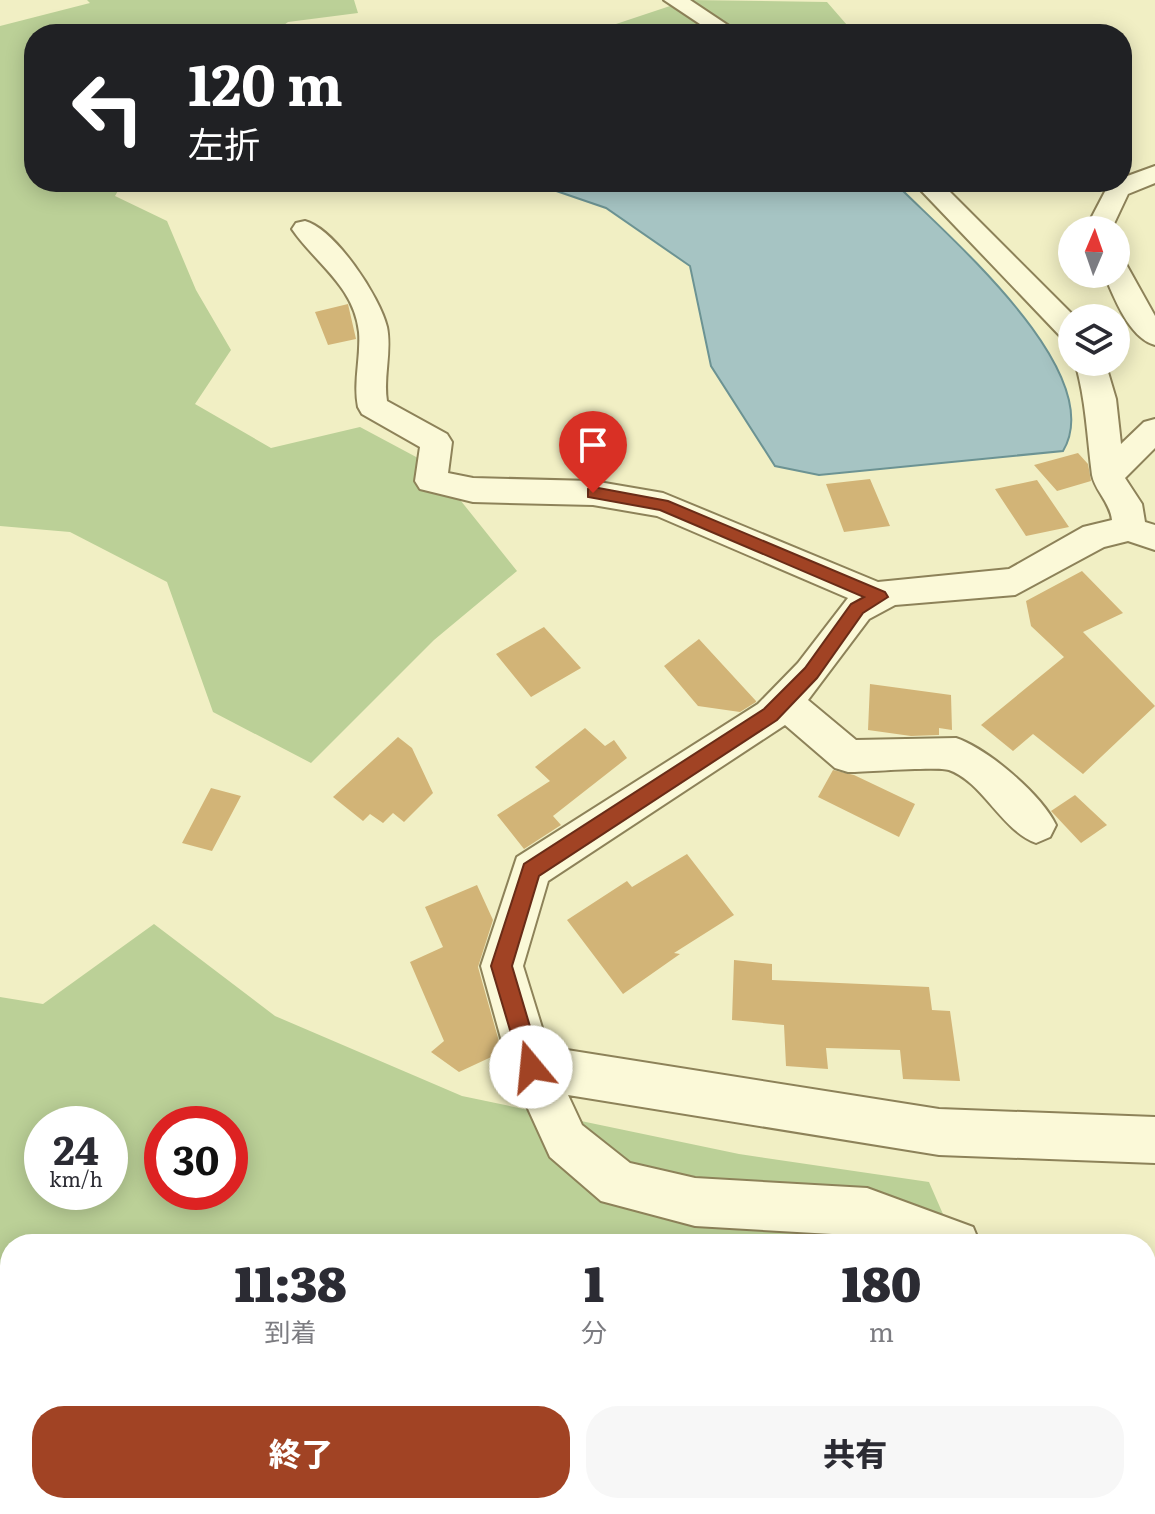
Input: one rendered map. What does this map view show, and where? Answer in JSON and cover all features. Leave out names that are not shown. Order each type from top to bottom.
[{"type":"street","points":[[675,0],[714,24]]},
{"type":"street","points":[[1132,183],[1155,174]]},
{"type":"street","points":[[936,192],[1058,317]]},
{"type":"street","points":[[1105,216],[1117,192]]},
{"type":"street","points":[[305,229],[342,267],[368,309],[374,344],[368,385],[373,407],[436,442],[431,481],[473,490],[593,493],[663,505],[880,597]]},
{"type":"street","points":[[1124,288],[1133,307],[1155,336]]},
{"type":"street","points":[[928,1234],[867,1212],[695,1202],[618,1184],[566,1141],[531,1067],[502,966],[531,870],[771,715],[811,673],[857,609],[888,592],[1015,582],[1095,536],[1142,534],[1108,475],[1101,399],[1094,376]]},
{"type":"street","points":[[1108,475],[1155,430]]},
{"type":"street","points":[[783,701],[848,756],[956,754],[989,778],[1036,825]]},
{"type":"street","points":[[531,1067],[939,1132],[1155,1140]]},
{"type":"green space","points":[[87,0],[354,0],[358,13],[285,24],[24,24],[24,192],[117,192],[115,196],[167,221],[196,290],[231,350],[195,404],[271,448],[360,427],[433,466],[517,571],[434,640],[311,763],[213,712],[167,582],[70,532],[0,526],[0,26],[90,3]]},
{"type":"green space","points":[[688,0],[827,2],[846,24],[616,24]]},
{"type":"green space","points":[[154,924],[275,1016],[462,1096],[739,1154],[929,1182],[952,1234],[0,1234],[0,997],[43,1004]]},
{"type":"water","points":[[559,192],[904,192],[982,269],[1044,345],[1064,383],[1071,419],[1063,451],[819,475],[775,466],[711,366],[690,266],[606,208]]},
{"type":"building","points":[[348,304],[356,339],[328,345],[315,312]]},
{"type":"building","points":[[1078,453],[1088,464],[1091,481],[1057,491],[1034,465]]},
{"type":"building","points":[[870,479],[890,526],[844,532],[826,484]]},
{"type":"building","points":[[1037,480],[1069,527],[1026,536],[995,489]]},
{"type":"building","points":[[1082,571],[1123,613],[1083,632],[1155,706],[1083,774],[1033,734],[1013,751],[981,725],[1064,657],[1031,626],[1026,601]]},
{"type":"building","points":[[544,627],[581,668],[531,697],[496,654]]},
{"type":"building","points":[[699,639],[756,702],[740,712],[698,706],[664,666]]},
{"type":"building","points":[[870,684],[951,695],[952,730],[939,728],[939,735],[911,736],[868,730]]},
{"type":"building","points":[[585,728],[605,746],[614,740],[627,758],[553,816],[561,825],[524,849],[497,815],[550,781],[535,767]]},
{"type":"building","points":[[398,737],[412,748],[433,793],[404,822],[393,813],[383,823],[370,814],[363,821],[333,797]]},
{"type":"building","points":[[833,770],[854,775],[915,804],[899,837],[818,797]]},
{"type":"building","points":[[211,788],[241,796],[212,851],[182,843]]},
{"type":"building","points":[[1075,795],[1107,825],[1081,843],[1051,811]]},
{"type":"building","points":[[687,854],[734,915],[674,953],[680,954],[623,994],[567,920],[627,881],[632,887]]},
{"type":"building","points":[[477,885],[493,920],[478,967],[502,1052],[459,1072],[431,1052],[444,1041],[410,962],[443,947],[425,907]]},
{"type":"building","points":[[734,960],[772,964],[772,980],[929,987],[932,1010],[950,1011],[960,1081],[903,1079],[900,1050],[826,1048],[828,1069],[786,1066],[784,1025],[732,1020]]},
{"type":"route","points":[[531,1067],[502,966],[531,870],[771,715],[811,673],[857,609],[880,597],[663,505],[593,493]]}]
